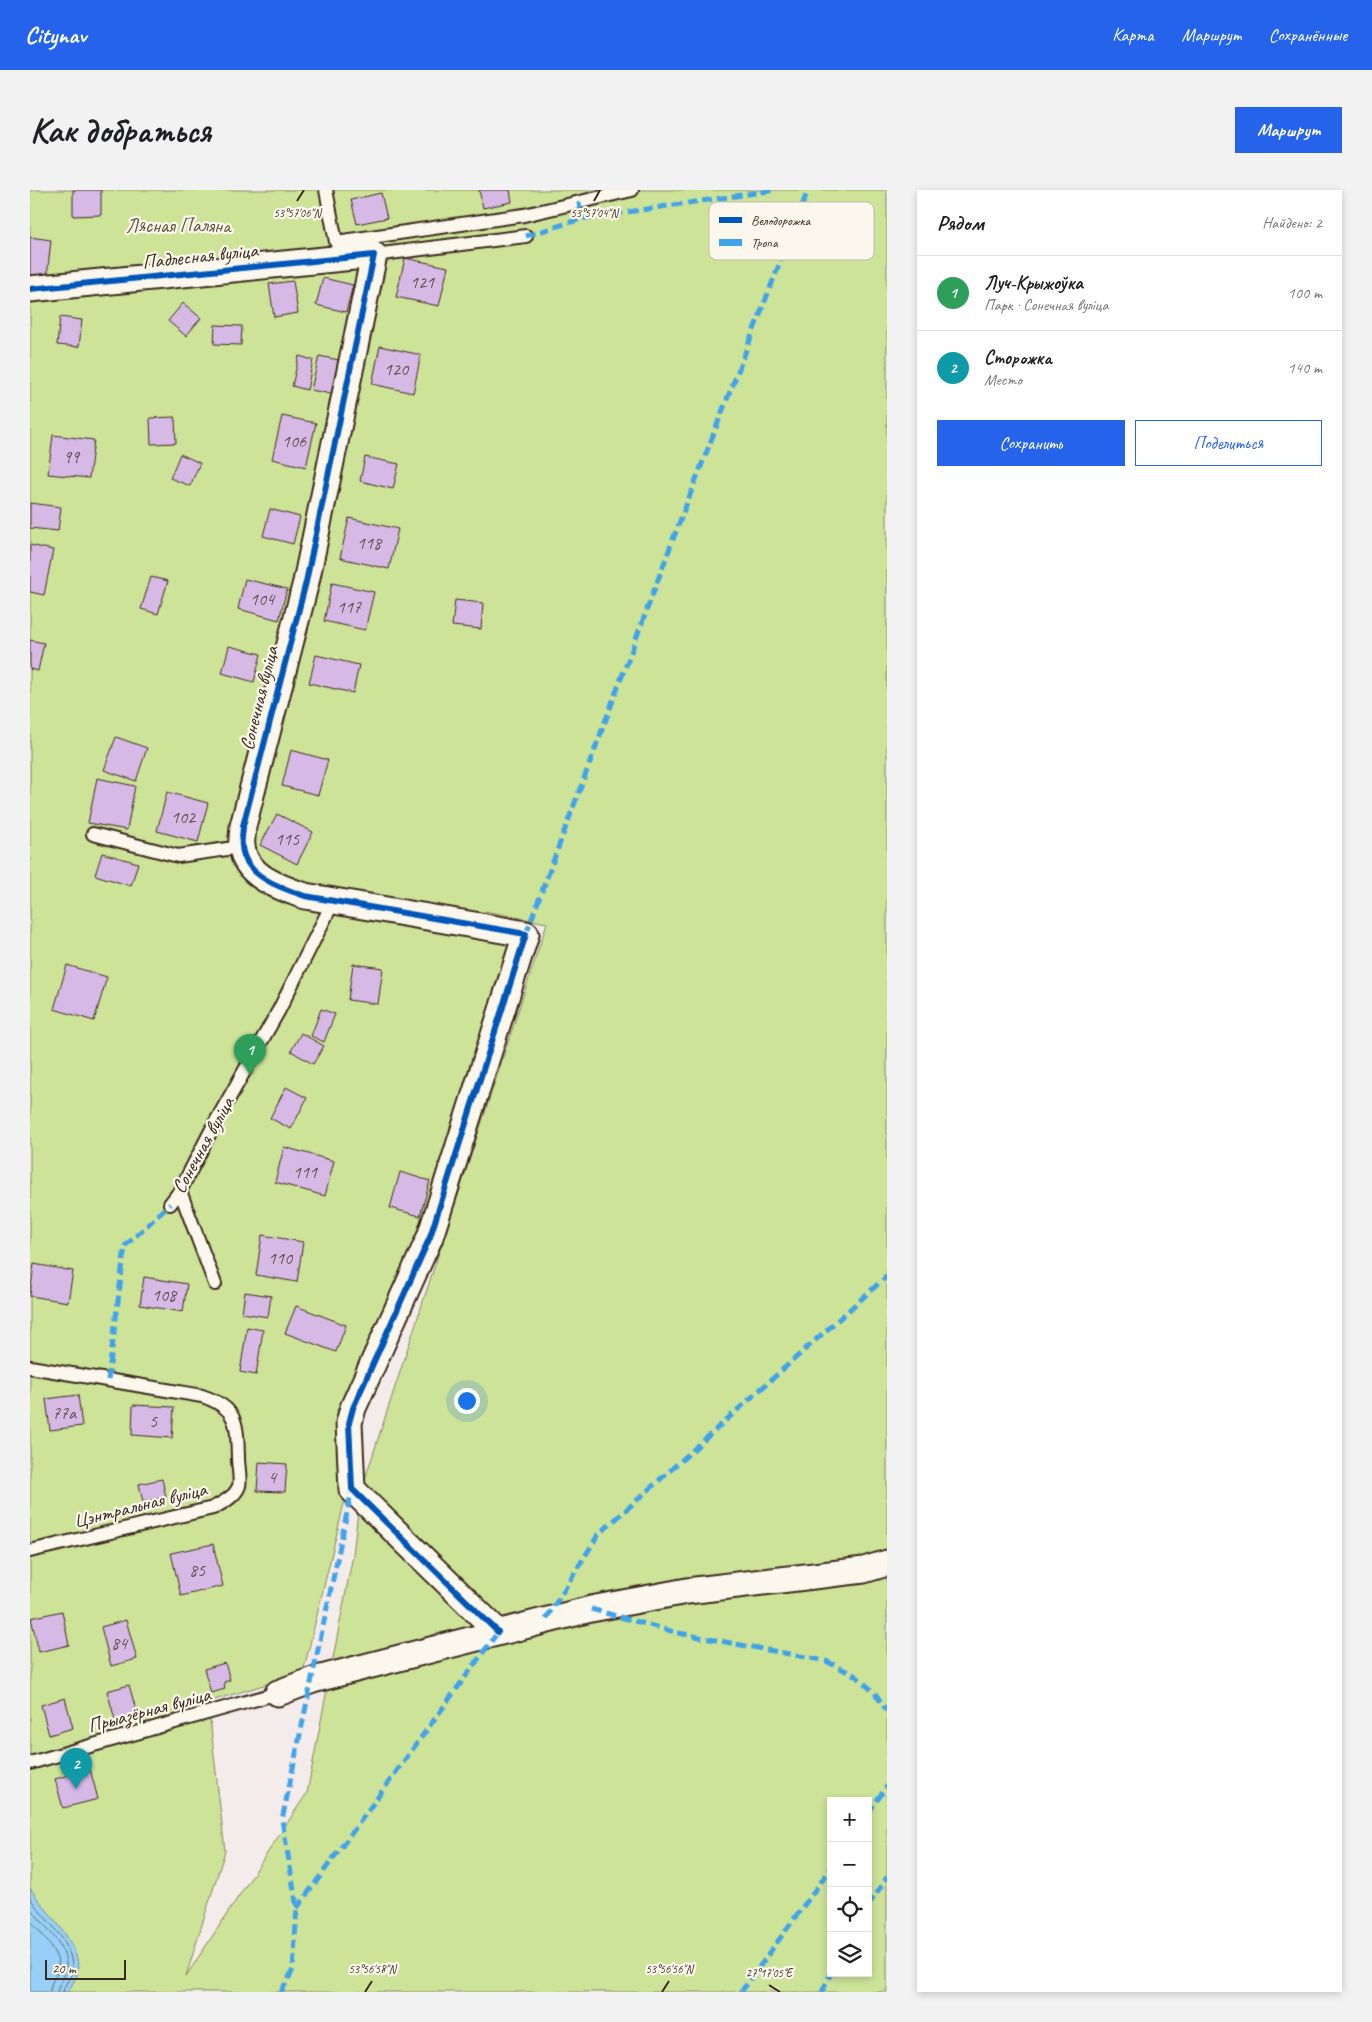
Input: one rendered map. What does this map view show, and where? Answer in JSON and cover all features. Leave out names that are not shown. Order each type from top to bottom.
[{"type":"street","name":"Падлесная вуліца","points":[[30,289],[374,255]]},
{"type":"street","name":"Сонечная вуліца","points":[[241,847],[243,826],[306,582],[374,255]]},
{"type":"street","points":[[241,847],[250,867],[274,886],[305,896],[526,934],[430,1238],[370,1366],[349,1423],[352,1489],[498,1632]]},
{"type":"street","points":[[278,1693],[313,1680],[591,1608],[687,1591],[864,1570],[887,1563]]},
{"type":"lane","points":[[326,190],[336,242],[524,215],[632,190]]},
{"type":"lane","points":[[374,255],[526,236]]},
{"type":"lane","points":[[92,834],[178,856],[241,847]]},
{"type":"lane","name":"Сонечная вуліца","points":[[170,1204],[180,1191],[215,1123],[279,1010],[334,900]]},
{"type":"lane","points":[[180,1191],[215,1284]]},
{"type":"lane","name":"Цэнтральная вуліца","points":[[30,1367],[202,1396],[219,1402],[232,1414],[237,1429],[239,1485],[228,1500],[213,1508],[30,1551]]},
{"type":"lane","name":"Прыазёрная вуліца","points":[[30,1763],[278,1693]]},
{"type":"green space","name":"Лясная Паляна","points":[[30,190],[887,190],[887,1992],[30,1992]],"holes":[[[485,911],[547,923],[360,1494],[353,1555],[307,1793],[186,1976],[225,1851],[208,1702],[303,1673],[347,1491],[337,1410],[424,1230],[510,944]]]},
{"type":"water","points":[[30,1888],[62,1929],[75,1952],[78,1964],[77,1975],[68,1992],[30,1992]]},
{"type":"building","points":[[73,190],[101,190],[101,215],[73,216]]},
{"type":"building","points":[[479,190],[510,190],[512,202],[483,208]]},
{"type":"building","points":[[381,193],[387,218],[357,224],[351,200]]},
{"type":"building","points":[[30,237],[51,240],[47,277],[30,275]]},
{"type":"building","points":[[405,258],[448,267],[439,306],[396,297]]},
{"type":"building","points":[[323,278],[353,285],[346,312],[316,305]]},
{"type":"building","points":[[293,281],[298,313],[274,317],[269,284]]},
{"type":"building","points":[[183,303],[201,318],[186,336],[168,321]]},
{"type":"building","points":[[60,317],[82,320],[79,347],[57,345]]},
{"type":"building","points":[[215,325],[242,326],[241,345],[214,344]]},
{"type":"building","points":[[380,346],[421,355],[413,393],[372,384]]},
{"type":"building","points":[[299,356],[313,360],[307,390],[292,386]]},
{"type":"building","points":[[319,356],[339,360],[331,394],[311,390]]},
{"type":"building","points":[[282,416],[316,423],[306,467],[272,459]]},
{"type":"building","points":[[175,417],[176,443],[151,444],[150,418]]},
{"type":"building","points":[[53,435],[94,440],[89,478],[48,474]]},
{"type":"building","points":[[180,454],[200,463],[190,486],[170,478]]},
{"type":"building","points":[[365,457],[399,464],[393,489],[360,481]]},
{"type":"building","points":[[30,503],[61,507],[58,531],[30,528]]},
{"type":"building","points":[[270,509],[300,517],[293,544],[263,536]]},
{"type":"building","points":[[349,518],[398,529],[389,569],[340,558]]},
{"type":"building","points":[[30,545],[53,550],[44,595],[30,592]]},
{"type":"building","points":[[151,577],[168,581],[158,614],[141,609]]},
{"type":"building","points":[[245,579],[287,589],[279,620],[238,609]]},
{"type":"building","points":[[332,583],[374,592],[365,630],[324,621]]},
{"type":"building","points":[[455,600],[483,603],[481,629],[452,626]]},
{"type":"building","points":[[30,640],[44,643],[38,671],[30,669]]},
{"type":"building","points":[[229,646],[261,654],[254,682],[222,673]]},
{"type":"building","points":[[316,655],[359,665],[353,693],[309,683]]},
{"type":"building","points":[[116,737],[147,748],[136,781],[104,770]]},
{"type":"building","points":[[291,750],[328,760],[318,795],[282,786]]},
{"type":"building","points":[[97,778],[135,786],[127,830],[88,823]]},
{"type":"building","points":[[167,792],[208,803],[198,842],[157,831]]},
{"type":"building","points":[[277,814],[313,832],[297,864],[260,845]]},
{"type":"building","points":[[102,853],[138,863],[131,886],[95,875]]},
{"type":"building","points":[[353,964],[383,968],[378,1004],[348,1000]]},
{"type":"building","points":[[67,965],[107,977],[94,1021],[54,1009]]},
{"type":"building","points":[[321,1009],[335,1014],[324,1042],[311,1036]]},
{"type":"building","points":[[301,1033],[324,1046],[313,1064],[291,1051]]},
{"type":"building","points":[[286,1087],[307,1098],[291,1129],[270,1118]]},
{"type":"building","points":[[284,1147],[334,1161],[325,1196],[275,1182]]},
{"type":"building","points":[[400,1172],[430,1181],[420,1216],[390,1208]]},
{"type":"building","points":[[262,1235],[303,1242],[297,1282],[256,1275]]},
{"type":"building","points":[[34,1264],[73,1271],[68,1302],[30,1296]]},
{"type":"building","points":[[144,1277],[187,1284],[183,1312],[140,1305]]},
{"type":"building","points":[[245,1292],[271,1296],[268,1317],[242,1313]]},
{"type":"building","points":[[296,1306],[346,1325],[336,1352],[285,1333]]},
{"type":"building","points":[[247,1327],[263,1330],[256,1375],[240,1372]]},
{"type":"building","points":[[78,1395],[82,1426],[50,1430],[46,1399]]},
{"type":"building","points":[[133,1405],[174,1407],[172,1438],[132,1435]]},
{"type":"building","points":[[259,1462],[287,1464],[285,1492],[257,1491]]},
{"type":"building","points":[[162,1479],[166,1497],[143,1502],[139,1484]]},
{"type":"building","points":[[213,1544],[223,1586],[181,1596],[171,1553]]},
{"type":"building","points":[[62,1611],[69,1645],[39,1652],[31,1618]]},
{"type":"building","points":[[126,1620],[137,1659],[111,1666],[101,1627]]},
{"type":"building","points":[[225,1663],[230,1680],[224,1682],[225,1689],[211,1693],[204,1669]]},
{"type":"building","points":[[129,1685],[138,1717],[116,1723],[107,1691]]},
{"type":"building","points":[[65,1698],[73,1728],[49,1735],[41,1705]]},
{"type":"building","points":[[90,1769],[98,1799],[63,1808],[55,1779]]},
{"type":"marked path","points":[[526,236],[581,219],[775,190]]},
{"type":"marked path","points":[[803,202],[808,190]]},
{"type":"marked path","points":[[579,202],[581,219]]},
{"type":"marked path","points":[[526,934],[678,526],[781,260]]},
{"type":"marked path","points":[[108,1380],[125,1246],[170,1204]]},
{"type":"marked path","points":[[546,1619],[598,1535],[887,1276]]},
{"type":"marked path","points":[[281,1992],[293,1970],[297,1908],[282,1820],[352,1489]]},
{"type":"marked path","points":[[591,1609],[678,1633],[826,1661],[856,1676],[875,1693],[887,1711]]},
{"type":"marked path","points":[[297,1908],[498,1632]]},
{"type":"marked path","points":[[872,1807],[887,1786]]},
{"type":"marked path","points":[[741,1992],[827,1874]]},
{"type":"marked path","points":[[872,1900],[887,1877]]},
{"type":"marked path","points":[[822,1992],[829,1977]]},
{"type":"cycle path","points":[[30,289],[374,255],[306,582],[243,826],[242,843],[244,856],[256,873],[275,885],[305,896],[526,934],[430,1237],[353,1408],[349,1423],[352,1489],[498,1632]]},
{"type":"place","name":"Луч-Крыжоўка","points":[[250,1075]]},
{"type":"place","name":"Сторожка","points":[[76,1789]]}]
